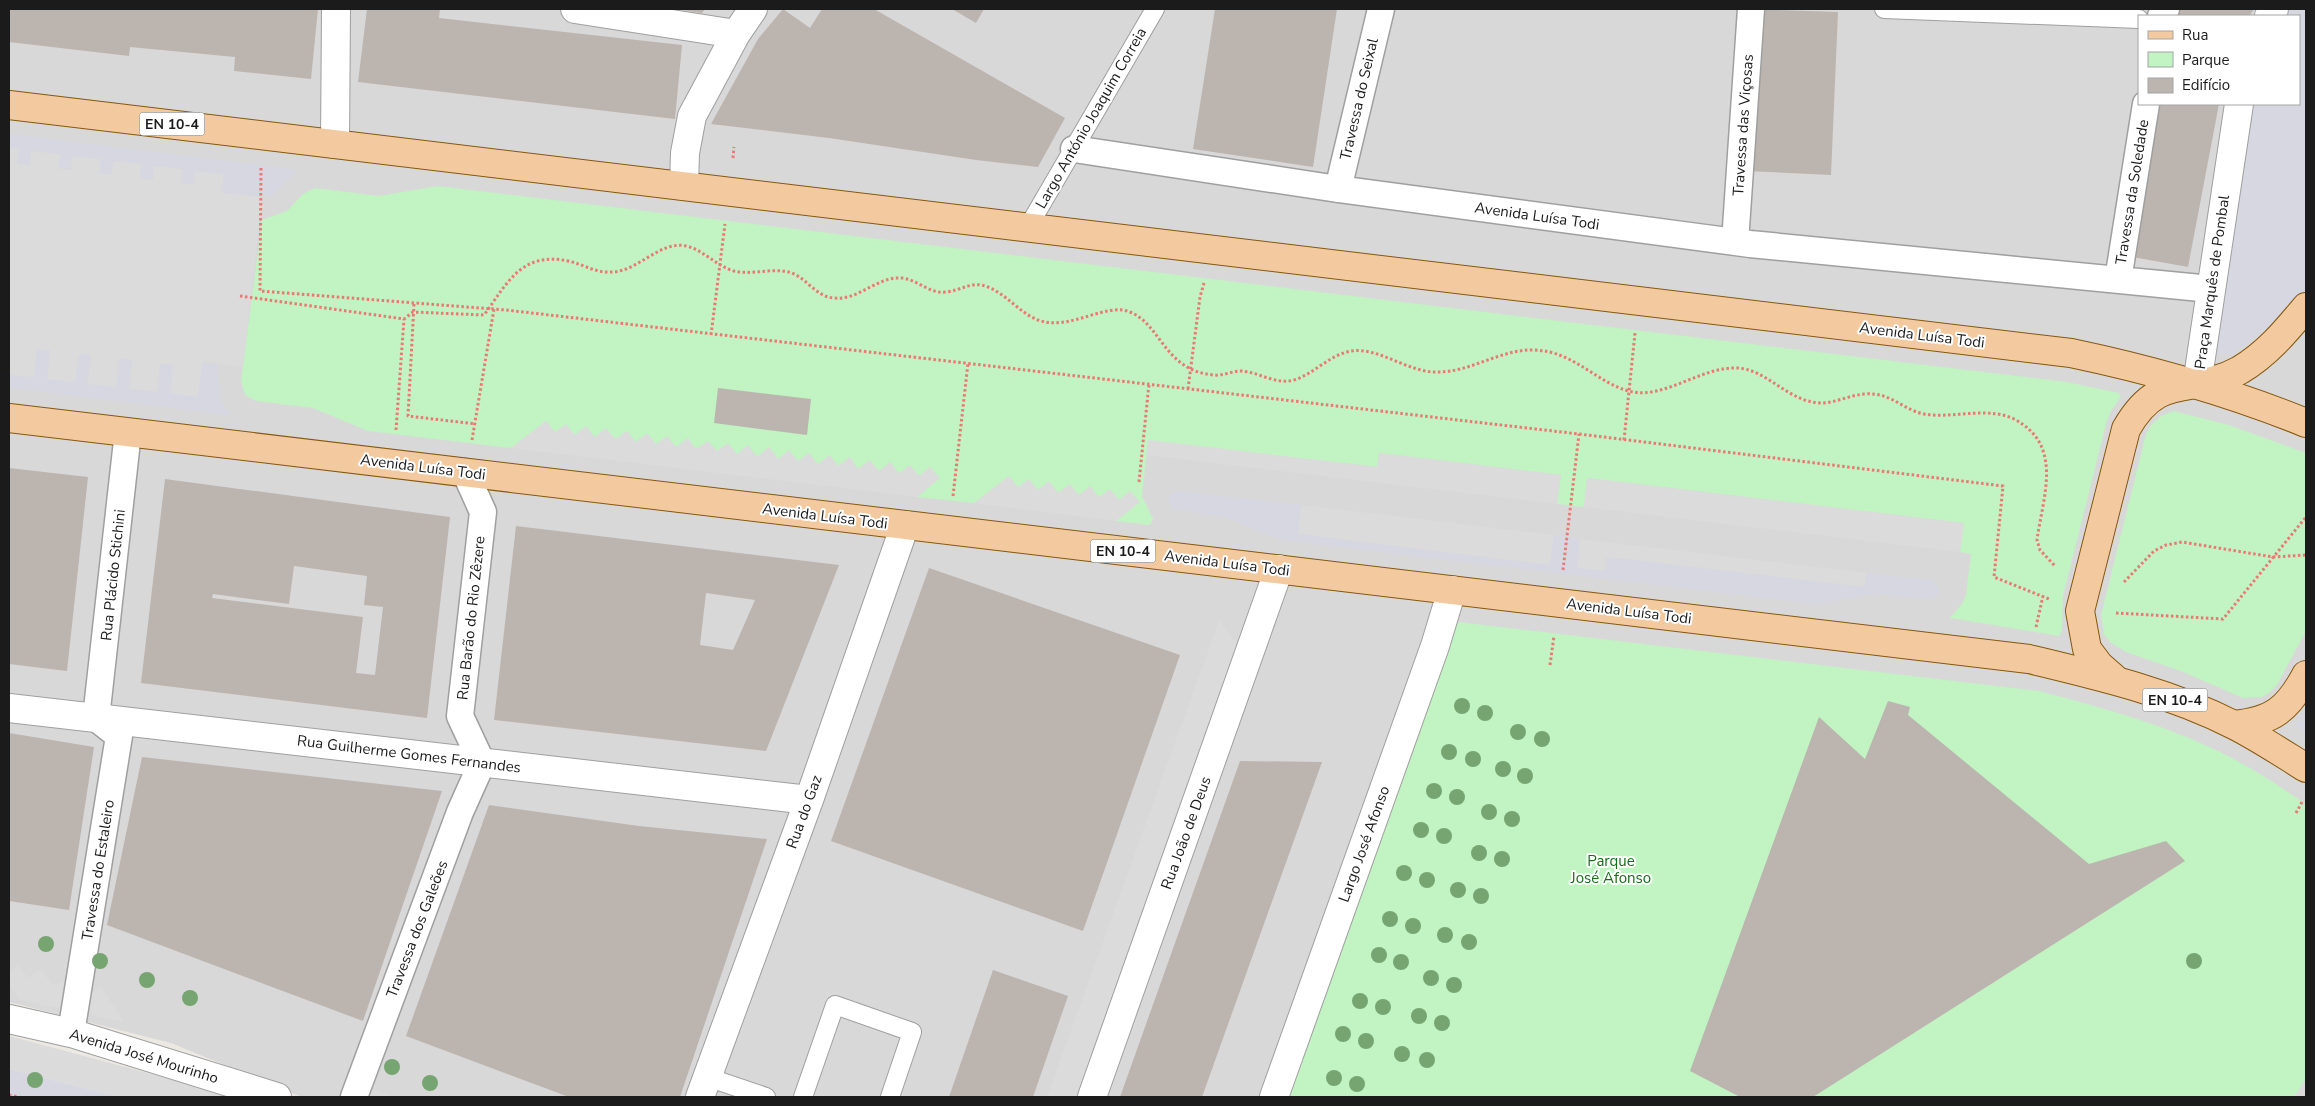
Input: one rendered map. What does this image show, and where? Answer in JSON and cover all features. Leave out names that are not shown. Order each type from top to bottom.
[{"type":"main road","name":"Avenida Luísa Todi","points":[[9,105],[2071,353],[2135,366],[2198,384],[2275,410],[2306,423]]},
{"type":"main road","name":"Praça Marquês de Pombal","points":[[2198,384],[2238,371],[2267,351],[2306,307]]},
{"type":"main road","points":[[2115,679],[2099,665],[2087,649],[2082,601],[2126,429],[2135,413],[2148,399],[2170,387],[2198,384]]},
{"type":"main road","name":"Avenida Luísa Todi","points":[[9,418],[2029,659],[2115,679],[2170,698],[2234,725],[2306,768]]},
{"type":"main road","points":[[2234,725],[2256,723],[2274,715],[2288,704],[2306,675]]},
{"type":"street","points":[[335,144],[336,9]]},
{"type":"street","points":[[575,9],[736,34]]},
{"type":"street","points":[[684,186],[685,153],[692,116],[736,34],[753,9]]},
{"type":"street","name":"Travessa do Seixal","points":[[1338,189],[1381,9]]},
{"type":"street","name":"Travessa das Viçosas","points":[[1735,242],[1751,9]]},
{"type":"street","name":"Travessa da Soledade","points":[[2118,280],[2146,105]]},
{"type":"street","name":"Praça Marquês de Pombal","points":[[2198,384],[2238,105]]},
{"type":"street","name":"Avenida Luísa Todi","points":[[1074,149],[1338,189],[1735,242],[2211,289]]},
{"type":"street","name":"Rua Plácido Stichini","points":[[96,718],[128,432]]},
{"type":"street","name":"Rua Barão do Rio Zêzere","points":[[465,472],[482,512],[460,716],[482,763]]},
{"type":"street","name":"Rua do Gaz","points":[[704,1087],[809,800],[905,525]]},
{"type":"street","name":"Rua João de Deus","points":[[1092,1097],[1280,569]]},
{"type":"street","name":"Largo José Afonso","points":[[1274,1097],[1435,646],[1452,590]]},
{"type":"street","name":"Rua Guilherme Gomes Fernandes","points":[[9,708],[809,800]]},
{"type":"street","name":"Travessa do Estaleiro","points":[[71,1033],[119,736],[96,718]]},
{"type":"street","name":"Travessa dos Galeões","points":[[354,1097],[460,812],[482,763]]},
{"type":"street","name":"Avenida José Mourinho","points":[[9,1019],[71,1033],[277,1097]]},
{"type":"lane","name":"Largo António Joaquim Correia","points":[[1028,227],[1155,9]]},
{"type":"lane","points":[[1884,9],[2138,19]]},
{"type":"lane","points":[[803,1097],[835,1005],[912,1032],[890,1097]]},
{"type":"lane","points":[[704,1087],[766,1097]]},
{"type":"path","points":[[260,135],[262,192],[260,291],[494,309],[711,335],[968,362],[2003,486],[1994,577],[2082,601],[2222,619],[2306,517]]},
{"type":"path","points":[[711,335],[728,191]]},
{"type":"path","points":[[240,296],[404,319],[413,312],[484,315],[510,277],[526,264],[548,259],[570,261],[592,270],[612,272],[632,269],[667,248],[683,245],[698,251],[720,267],[756,274],[774,270],[792,272],[821,295],[831,298],[845,298],[883,281],[903,278],[933,291],[946,292],[968,285],[982,284],[1007,297],[1026,314],[1040,321],[1072,322],[1112,310],[1128,310],[1144,322],[1172,357],[1190,368],[1214,375],[1242,371],[1272,380],[1294,380],[1331,358],[1354,350],[1381,355],[1404,365],[1435,373],[1467,368],[1529,350],[1553,352],[1628,391],[1644,393],[1726,368],[1746,368],[1788,393],[1822,403],[1868,394],[1894,399],[1919,413],[1950,416],[1998,413],[2016,420],[2033,432],[2044,449],[2048,464],[2037,540],[2040,550],[2059,572],[2059,587],[2082,601],[2111,597],[2154,551],[2166,545],[2182,542],[2273,557],[2306,555]]},
{"type":"path","points":[[1188,389],[1200,297],[1216,250]]},
{"type":"path","points":[[1624,440],[1638,300]]},
{"type":"path","points":[[414,304],[408,416],[476,424]]},
{"type":"path","points":[[465,472],[476,424],[494,309]]},
{"type":"path","points":[[393,464],[404,319]]},
{"type":"path","points":[[949,530],[968,362]]},
{"type":"path","points":[[1139,482],[1150,384]]},
{"type":"path","points":[[1559,603],[1579,434]]},
{"type":"path","points":[[2296,813],[2305,797]]},
{"type":"path","points":[[9,1095],[19,1097]]},
{"type":"shaded area","points":[[9,9],[2306,9],[2306,1097],[302,1097],[171,1043],[9,1002]]},
{"type":"shaded area","points":[[2274,9],[2306,9],[2306,299],[2232,355],[2201,354],[2239,105],[2300,105],[2300,15],[2270,15]]},
{"type":"shaded area","points":[[9,134],[294,169],[296,171],[278,191],[268,197],[223,193],[223,174],[195,171],[193,185],[181,183],[182,169],[154,166],[153,180],[140,178],[141,164],[113,161],[112,175],[99,173],[100,159],[72,156],[71,170],[58,168],[60,154],[31,151],[30,165],[17,164],[19,149],[9,148]]},
{"type":"shaded area","points":[[9,148],[19,149],[17,164],[30,165],[31,151],[60,154],[59,168],[70,170],[72,156],[101,159],[111,175],[113,161],[142,164],[140,178],[152,180],[154,166],[183,169],[194,184],[195,171],[224,174],[223,193],[262,197],[243,367],[204,361],[198,397],[170,394],[173,365],[160,364],[157,392],[129,389],[132,361],[119,359],[116,388],[87,384],[91,356],[79,354],[75,383],[46,379],[50,351],[38,349],[34,378],[9,375]]},
{"type":"shaded area","points":[[37,349],[50,350],[47,379],[75,382],[79,354],[91,355],[87,384],[116,387],[119,358],[132,360],[129,389],[157,392],[160,364],[173,365],[170,393],[198,397],[202,363],[218,363],[220,399],[229,413],[228,415],[9,388],[9,375],[34,377]]},
{"type":"shaded area","points":[[546,421],[555,432],[566,424],[575,435],[586,426],[595,437],[606,428],[615,439],[627,431],[636,442],[647,433],[656,444],[667,436],[676,447],[688,438],[696,449],[708,441],[717,451],[728,443],[737,454],[748,445],[757,457],[769,447],[778,459],[789,450],[798,461],[809,453],[818,464],[830,455],[838,466],[850,457],[858,469],[870,460],[879,471],[890,462],[899,473],[910,465],[919,476],[930,467],[940,478],[917,497],[511,448]]},
{"type":"shaded area","points":[[1148,440],[1377,467],[1379,453],[1561,475],[1557,504],[1147,455]]},
{"type":"shaded area","points":[[1009,476],[1018,487],[1029,479],[1038,490],[1049,481],[1058,493],[1070,484],[1079,495],[1090,486],[1099,497],[1110,489],[1119,500],[1130,491],[1140,502],[1116,521],[974,503]]},
{"type":"shaded area","points":[[1587,478],[1964,523],[1960,552],[1584,507]]},
{"type":"shaded area","points":[[1179,491],[1301,505],[1298,534],[1550,565],[1554,535],[1580,539],[1577,568],[1605,571],[1607,557],[1864,587],[1867,573],[1932,580],[1939,587],[1940,592],[1934,600],[1875,594],[1816,604],[1279,540],[1225,517],[1172,509],[1168,500],[1170,495]]},
{"type":"shaded area","points":[[1301,505],[1554,535],[1550,565],[1298,534]]},
{"type":"shaded area","points":[[1580,539],[1867,573],[1865,587],[1607,557],[1605,571],[1576,568]]},
{"type":"shaded area","points":[[1219,621],[1243,652],[1083,1097],[1047,1097]]},
{"type":"shaded area","points":[[2306,714],[2306,733],[2297,727],[2296,724]]},
{"type":"shaded area","points":[[18,965],[28,978],[40,969],[53,985],[79,977],[90,994],[101,987],[124,1022],[20,1000],[9,985],[9,972]]},
{"type":"shaded area","points":[[9,1036],[234,1097],[119,1097],[9,1069]]},
{"type":"shaded area","points":[[9,1069],[119,1097],[9,1097]]},
{"type":"shaded area","points":[[2306,1079],[2306,1097],[2294,1097]]},
{"type":"shaded area","points":[[351,1081],[394,1097],[357,1097]]},
{"type":"green space","points":[[438,186],[2067,382],[2119,393],[2121,396],[2111,411],[2106,424],[2063,596],[2062,630],[2059,636],[1950,618],[1962,604],[1966,595],[1971,554],[1960,552],[1963,523],[1587,478],[1584,507],[1557,504],[1561,475],[1380,453],[1378,467],[1148,441],[1142,496],[1153,519],[1150,525],[1116,521],[1139,502],[1018,487],[1009,477],[974,503],[917,497],[939,478],[555,432],[546,421],[511,448],[368,431],[313,408],[256,401],[245,395],[241,381],[262,220],[287,211],[303,194],[315,188],[379,196]]},
{"type":"green space","points":[[2174,411],[2229,425],[2306,453],[2306,631],[2277,685],[2262,697],[2243,698],[2181,671],[2126,652],[2110,642],[2104,634],[2101,615],[2146,434],[2157,419]]},
{"type":"green space","name":"Parque José Afonso","points":[[1458,622],[2039,691],[2117,712],[2168,730],[2241,763],[2306,804],[2306,1097],[1286,1097]]},
{"type":"building","points":[[9,9],[318,9],[311,79],[234,71],[235,57],[130,47],[129,56],[9,42]]},
{"type":"building","points":[[367,9],[440,9],[439,18],[682,45],[675,119],[358,82]]},
{"type":"building","points":[[676,9],[705,9],[702,13]]},
{"type":"building","points":[[783,9],[810,28],[822,9],[874,9],[1065,118],[1038,167],[976,160],[829,138],[711,124],[758,39]]},
{"type":"building","points":[[952,9],[984,9],[976,23]]},
{"type":"building","points":[[1215,9],[1337,9],[1313,167],[1193,149]]},
{"type":"building","points":[[1753,9],[1838,12],[1831,175],[1746,171]]},
{"type":"building","points":[[2175,9],[2254,9],[2250,15],[2172,15]]},
{"type":"building","points":[[2152,105],[2219,105],[2188,267],[2127,256]]},
{"type":"building","points":[[718,388],[811,399],[807,435],[714,423]]},
{"type":"building","points":[[9,468],[88,477],[67,671],[9,664]]},
{"type":"building","points":[[165,479],[450,517],[427,718],[141,683]],"holes":[[[294,566],[367,576],[364,605],[383,607],[375,675],[356,673],[363,617],[212,598],[213,594],[289,604]]]},
{"type":"building","points":[[516,526],[839,565],[766,751],[494,720]],"holes":[[[706,593],[755,600],[733,650],[700,645]]]},
{"type":"building","points":[[929,568],[1180,655],[1083,931],[831,841]]},
{"type":"building","points":[[1888,701],[1910,707],[1908,715],[2089,864],[2166,841],[2185,861],[1813,1097],[1740,1097],[1690,1071],[1819,717],[1865,759]]},
{"type":"building","points":[[9,733],[94,747],[69,910],[9,901]]},
{"type":"building","points":[[142,757],[442,791],[363,1021],[107,925]]},
{"type":"building","points":[[1240,761],[1322,762],[1202,1097],[1120,1097]]},
{"type":"building","points":[[489,805],[639,826],[767,839],[680,1097],[569,1097],[406,1036]]},
{"type":"building","points":[[993,970],[1068,996],[1033,1097],[949,1097]]}]
